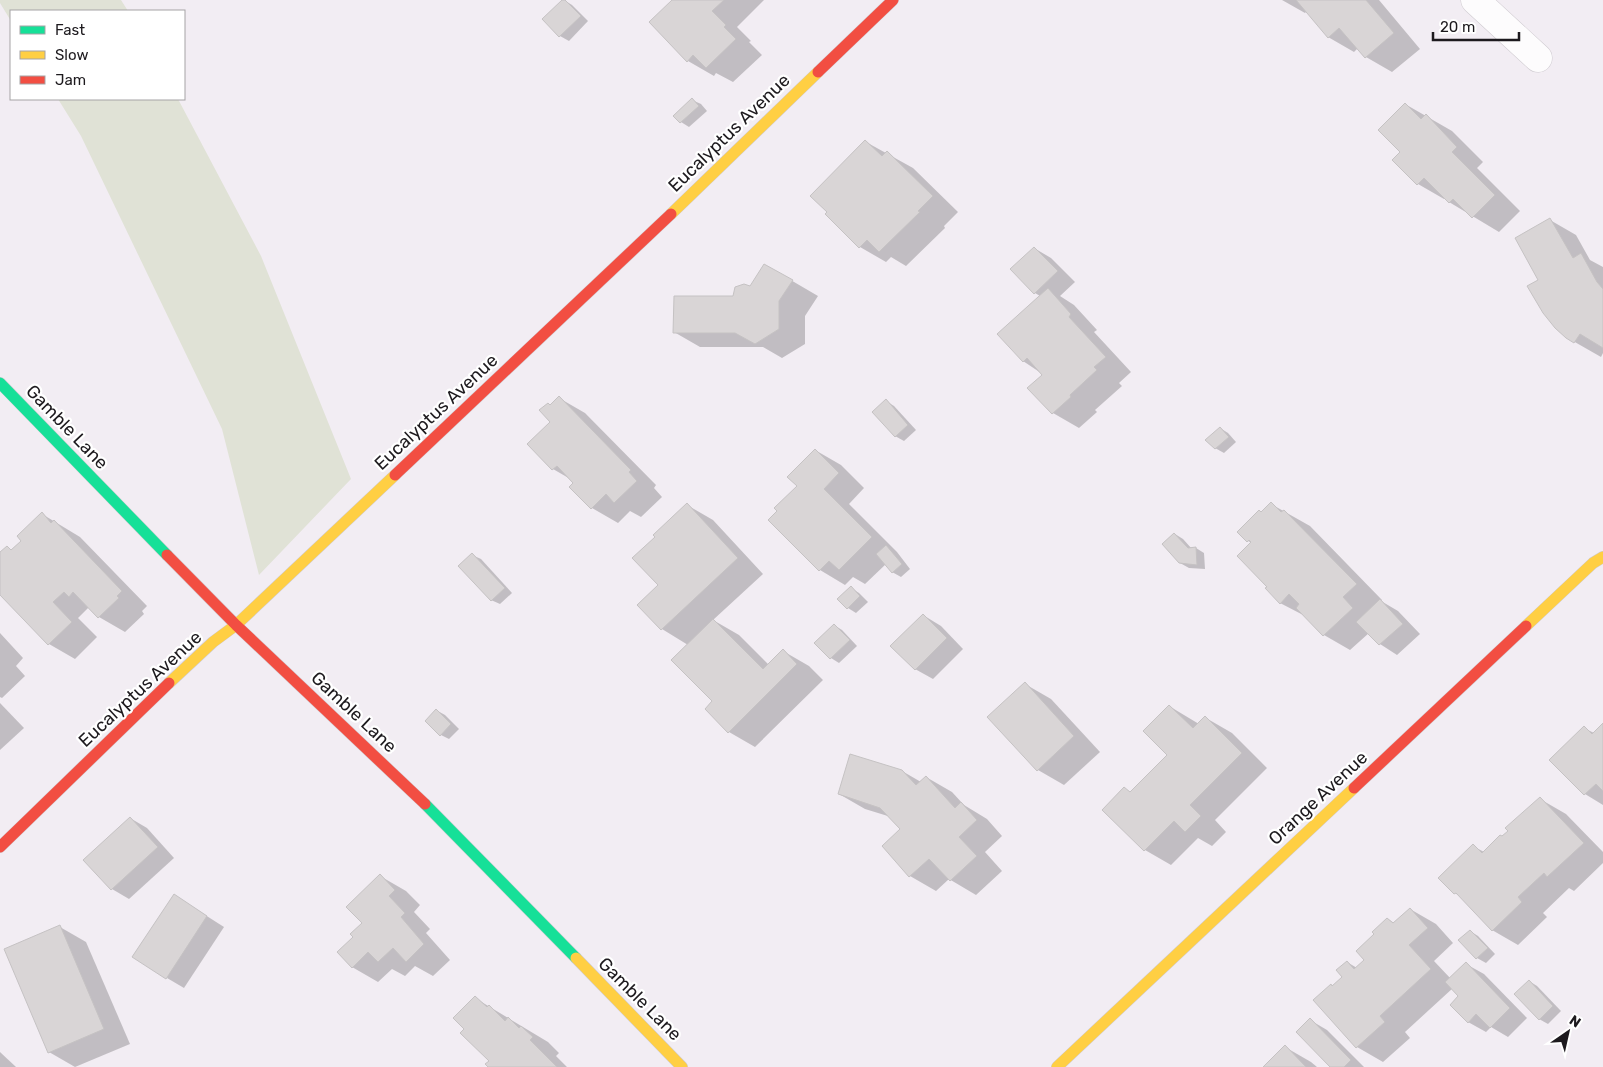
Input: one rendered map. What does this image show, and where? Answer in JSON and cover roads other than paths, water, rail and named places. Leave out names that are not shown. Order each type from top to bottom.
[{"type":"street","name":"Eucalyptus Avenue","points":[[0,847],[176,676],[213,642],[236,625],[721,166],[893,0]]},
{"type":"street","points":[[1475,0],[1538,58]]},
{"type":"street","name":"Gamble Lane","points":[[0,383],[236,625],[426,804],[682,1067]]},
{"type":"street","name":"Orange Avenue","points":[[1057,1067],[1593,563],[1603,557]]}]
